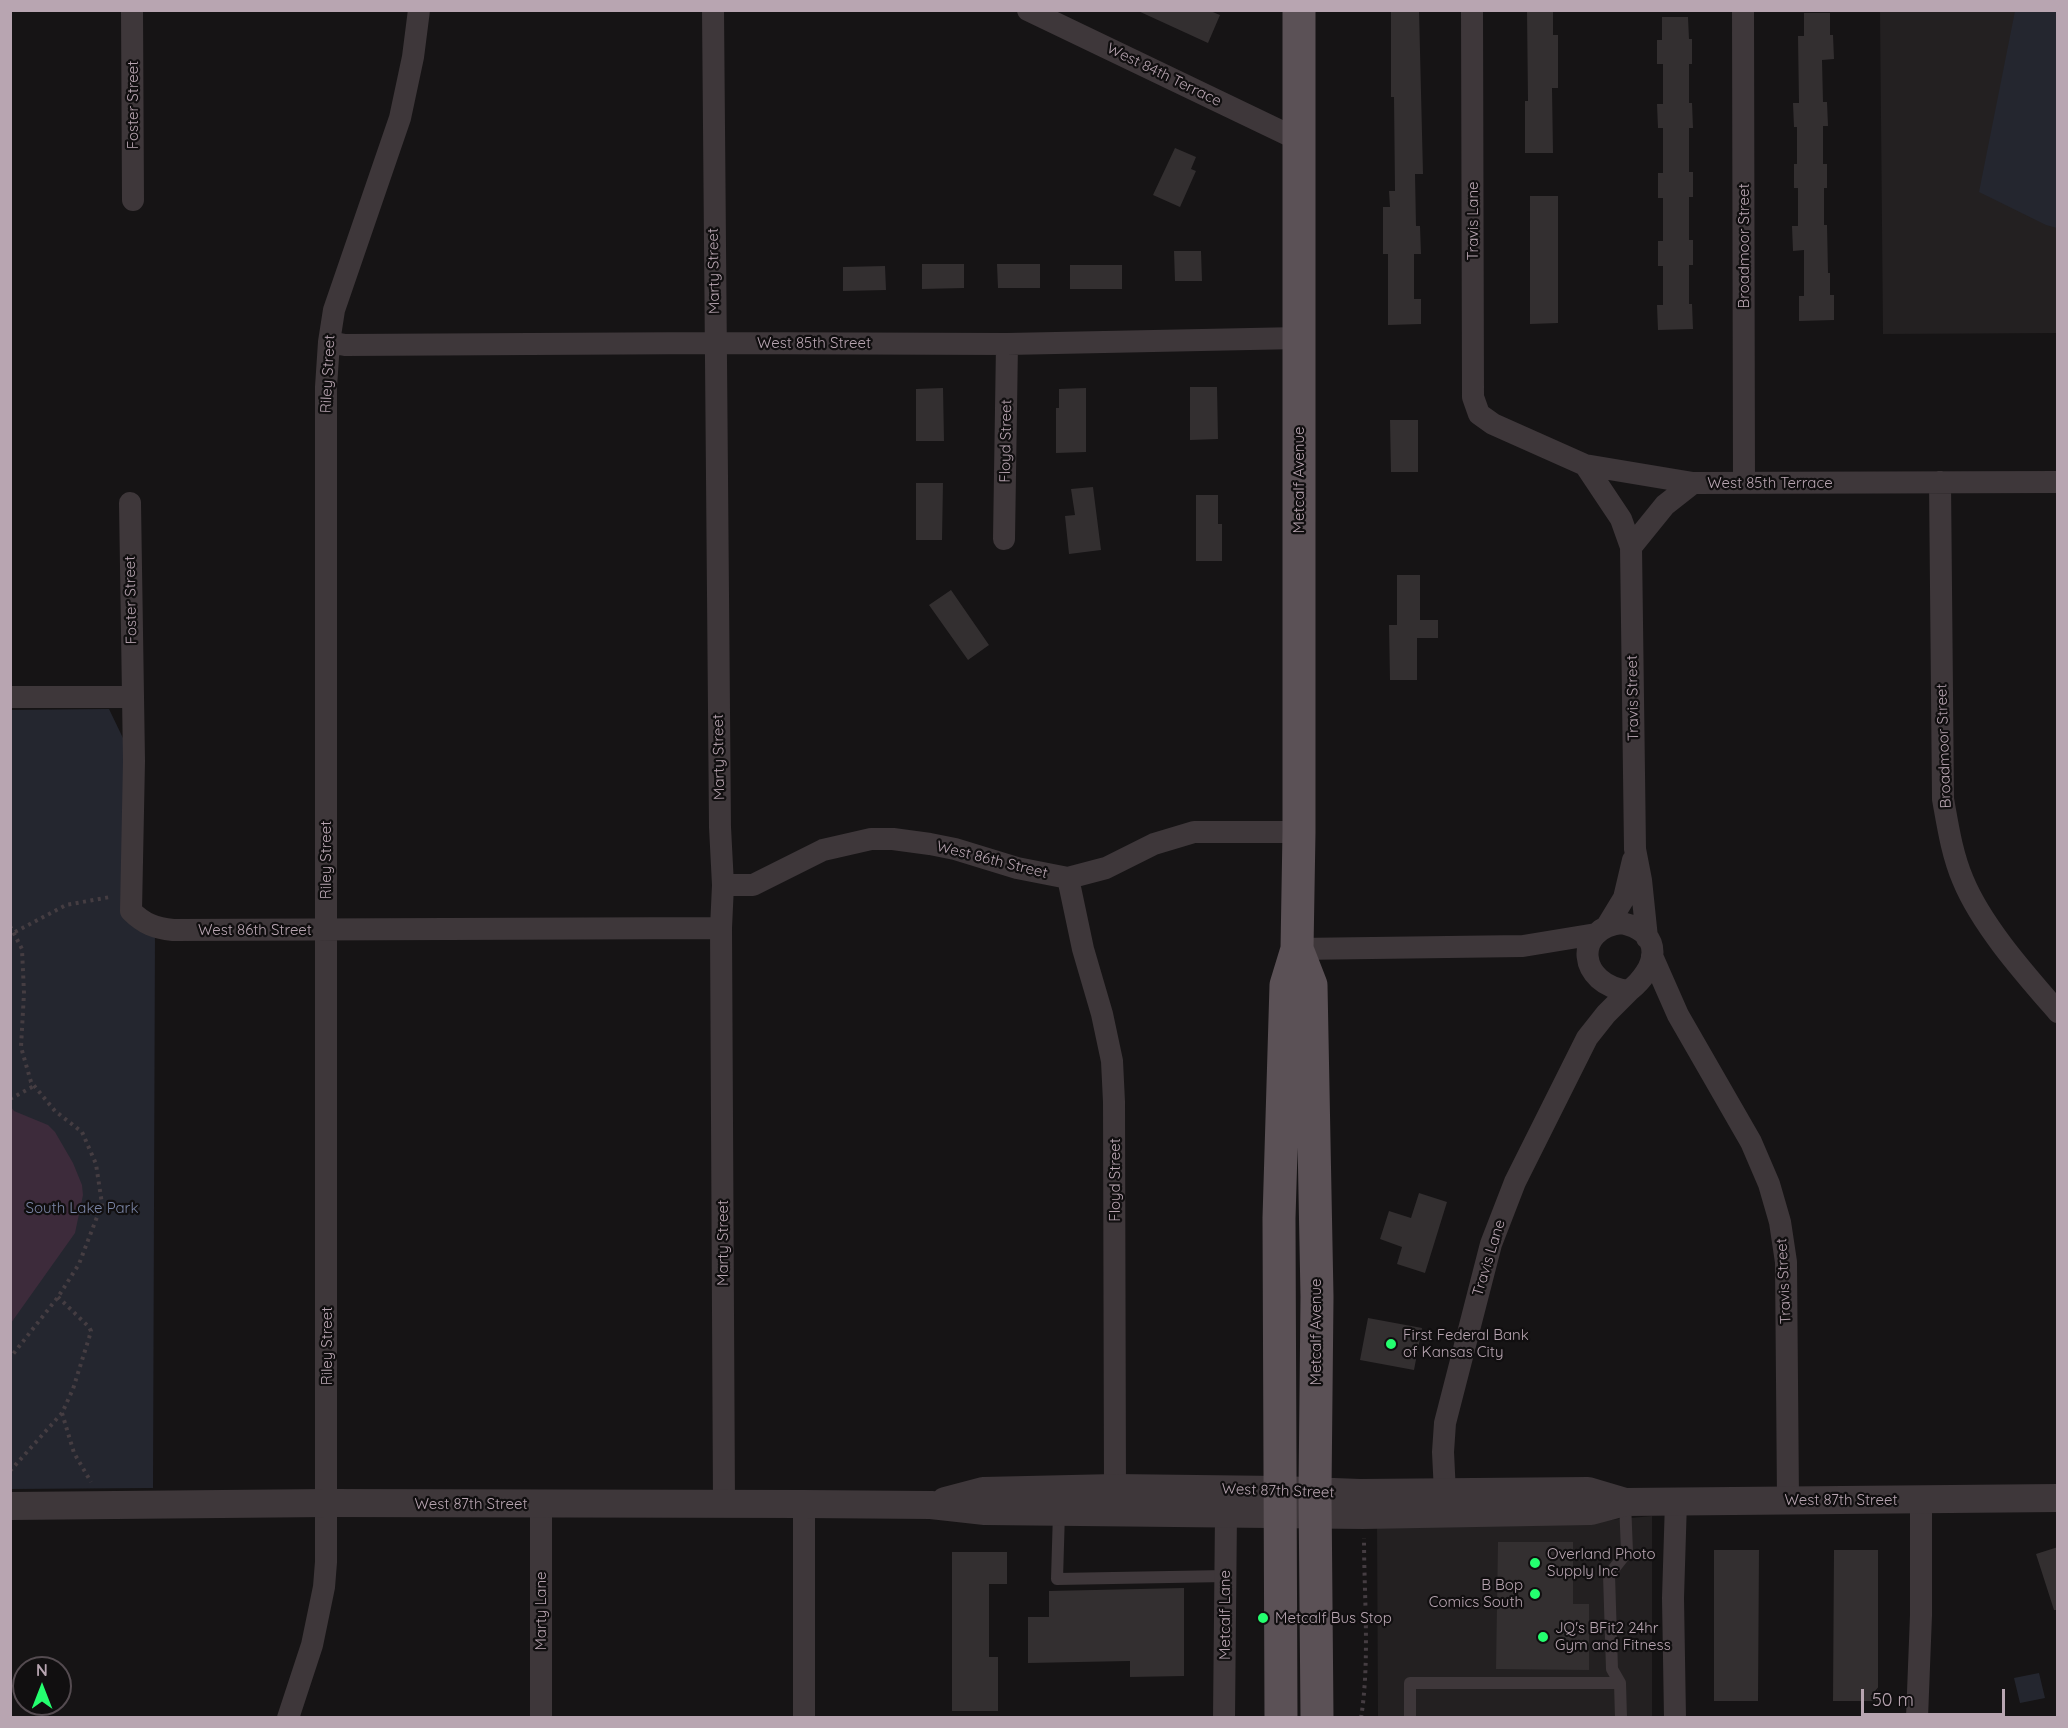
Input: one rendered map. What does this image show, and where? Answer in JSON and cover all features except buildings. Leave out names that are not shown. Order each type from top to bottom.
[{"type":"main road","name":"Metcalf Avenue","points":[[1281,1718],[1279,1218],[1286,985],[1297,950],[1299,832],[1299,10]]},
{"type":"main road","name":"Metcalf Avenue","points":[[1297,950],[1311,985],[1317,1297],[1315,1502],[1317,1718]]},
{"type":"street","name":"Foster Street","points":[[132,10],[133,200]]},
{"type":"street","name":"Riley Street","points":[[288,1718],[312,1645],[324,1587],[327,1503],[326,387],[329,342],[339,292],[400,118],[413,57],[419,10]]},
{"type":"street","name":"Marty Street","points":[[712,10],[720,827],[723,885],[721,928],[724,1504]]},
{"type":"street","name":"West 84th Terrace","points":[[1028,10],[1299,140]]},
{"type":"street","name":"Travis Lane","points":[[1472,10],[1473,397],[1479,414],[1492,424]]},
{"type":"street","name":"Broadmoor Street","points":[[1743,10],[1744,482]]},
{"type":"street","name":"West 85th Street","points":[[329,342],[345,345],[1007,344],[1299,338]]},
{"type":"street","name":"Floyd Street","points":[[1004,539],[1007,344]]},
{"type":"street","name":"West 85th Terrace","points":[[1492,424],[1585,465],[1693,483],[2058,482]]},
{"type":"street","name":"Travis Street","points":[[1585,465],[1621,519],[1630,547],[1635,849],[1649,947],[1678,1015],[1750,1142],[1769,1184],[1780,1222],[1786,1262],[1788,1500]]},
{"type":"street","name":"Broadmoor Street","points":[[1940,482],[1943,799],[1950,841],[1963,880],[1982,915],[2058,1012]]},
{"type":"street","points":[[1630,547],[1665,506],[1693,483]]},
{"type":"street","name":"Foster Street","points":[[130,502],[132,697]]},
{"type":"street","points":[[10,697],[132,697]]},
{"type":"street","name":"West 86th Street","points":[[132,697],[134,760],[131,911],[142,922],[155,928],[173,930],[721,928]]},
{"type":"street","name":"West 86th Street","points":[[723,885],[753,885],[823,850],[882,839],[955,849],[1017,868],[1068,878],[1106,868],[1154,844],[1194,832],[1299,832]]},
{"type":"street","name":"Travis Street","points":[[1601,930],[1623,898],[1635,849]]},
{"type":"street","name":"Floyd Street","points":[[1068,878],[1083,949],[1102,1014],[1112,1061],[1115,1488]]},
{"type":"street","points":[[1297,950],[1523,946],[1601,930],[1622,923],[1640,930],[1649,947],[1646,975],[1632,989],[1608,987],[1598,980],[1591,969],[1588,951],[1601,930]]},
{"type":"street","points":[[1523,946],[1568,956],[1591,969]]},
{"type":"street","name":"Travis Lane","points":[[1587,1038],[1595,994],[1591,969]]},
{"type":"street","name":"Travis Lane","points":[[1445,1493],[1443,1452],[1445,1423],[1491,1245],[1515,1182],[1587,1038],[1606,1014],[1632,989]]},
{"type":"street","name":"Travis Street","points":[[1632,989],[1664,1004],[1678,1015]]},
{"type":"street","name":"West 87th Street","points":[[931,1505],[983,1491],[1115,1488],[1280,1502],[1315,1502],[1445,1493],[1588,1491],[1625,1502]]},
{"type":"street","name":"West 87th Street","points":[[1315,1502],[1362,1515],[1591,1511],[1625,1502],[2058,1498]]},
{"type":"street","points":[[1917,1718],[1921,1615],[1921,1499]]},
{"type":"street","points":[[1675,1718],[1673,1598],[1676,1501]]},
{"type":"street","name":"West 87th Street","points":[[10,1506],[327,1503],[804,1504],[931,1505],[985,1511],[1226,1513],[1280,1502]]},
{"type":"street","points":[[804,1504],[804,1718]]},
{"type":"street","name":"Marty Lane","points":[[541,1505],[541,1718]]},
{"type":"street","name":"Metcalf Lane","points":[[1224,1718],[1226,1513]]},
{"type":"lane","points":[[1621,1718],[1620,1683],[1612,1669],[1609,1575],[1627,1552],[1625,1502]]},
{"type":"lane","points":[[1059,1512],[1057,1579],[1226,1576]]},
{"type":"lane","points":[[1410,1718],[1410,1683],[1620,1683]]},
{"type":"path","points":[[15,933],[66,905],[110,897]]},
{"type":"path","points":[[10,926],[22,950],[24,993],[21,1047],[31,1082],[55,1111],[82,1132],[96,1164],[102,1204],[79,1264],[58,1297],[10,1358]]},
{"type":"path","points":[[10,1099],[34,1086]]},
{"type":"path","points":[[10,1471],[62,1413],[73,1389],[91,1331],[58,1297]]},
{"type":"path","points":[[62,1413],[74,1453],[91,1482]]},
{"type":"path","points":[[1361,1718],[1365,1634],[1362,1515]]},
{"type":"shaded area","points":[[1880,11],[2057,11],[2057,333],[1883,334]]},
{"type":"shaded area","points":[[11,1107],[14,1111],[48,1125],[55,1132],[73,1163],[82,1185],[83,1195],[75,1233],[11,1323]]},
{"type":"shaded area","points":[[1652,1516],[1652,1717],[1378,1717],[1377,1520],[1588,1522]]},
{"type":"green space","points":[[2015,11],[2057,11],[2057,228],[2046,225],[1979,192]]},
{"type":"green space","name":"South Lake Park","points":[[109,709],[134,761],[131,893],[155,928],[153,1488],[11,1489],[11,710]]},
{"type":"green space","points":[[2039,1673],[2045,1698],[2020,1703],[2014,1678]]},
{"type":"place","name":"First Federal Bank of Kansas City","points":[[1391,1344]]},
{"type":"place","name":"Overland Photo Supply Inc","points":[[1535,1563]]},
{"type":"place","name":"B Bop Comics South","points":[[1535,1594]]},
{"type":"place","name":"Metcalf Bus Stop","points":[[1263,1618]]},
{"type":"place","name":"JQ's BFit2 24hr Gym and Fitness","points":[[1543,1637]]}]
